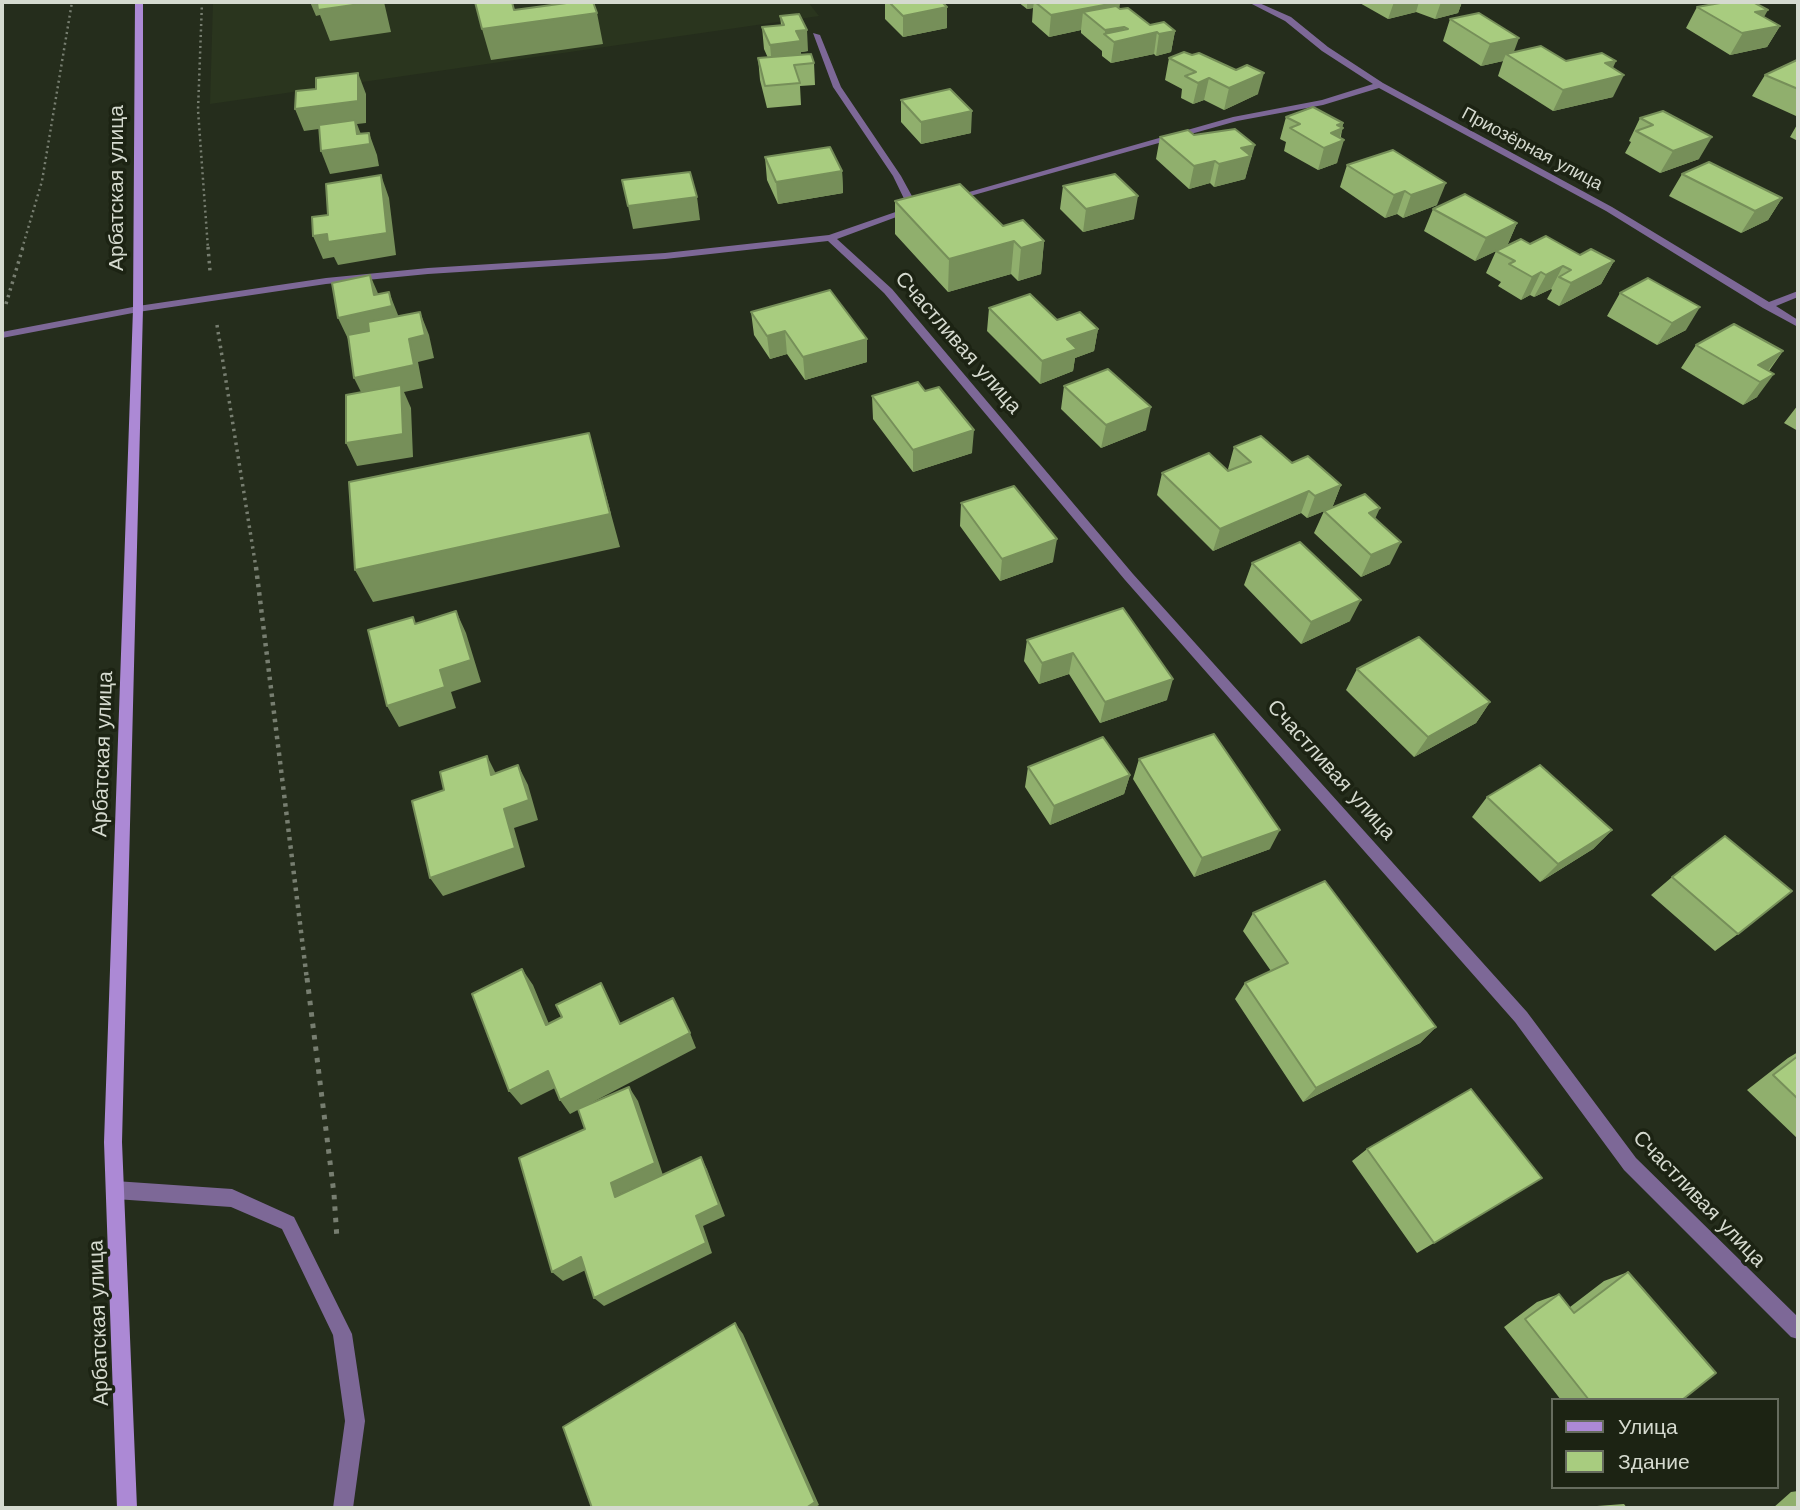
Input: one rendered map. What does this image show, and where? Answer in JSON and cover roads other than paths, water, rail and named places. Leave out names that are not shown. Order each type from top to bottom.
[{"type":"main road","name":"Арбатская улица","points":[[127,1508],[113,1142],[138,309],[139,2]]},
{"type":"street","name":"Приозёрная улица","points":[[1252,2],[1288,19],[1325,49],[1380,85],[1609,209],[1798,324]]},
{"type":"street","points":[[816,35],[837,88],[897,176],[914,209]]},
{"type":"street","points":[[940,202],[1236,119],[1323,102],[1380,85]]},
{"type":"street","points":[[2,335],[138,309],[326,281],[428,271],[665,256],[830,238],[927,205]]},
{"type":"street","name":"Счастливая улица","points":[[830,238],[888,290],[1129,577],[1503,996],[1630,1164],[1798,1330]]},
{"type":"street","points":[[1767,306],[1798,294]]},
{"type":"street","points":[[114,1190],[232,1198],[288,1223],[342,1334],[355,1421],[343,1508]]}]
